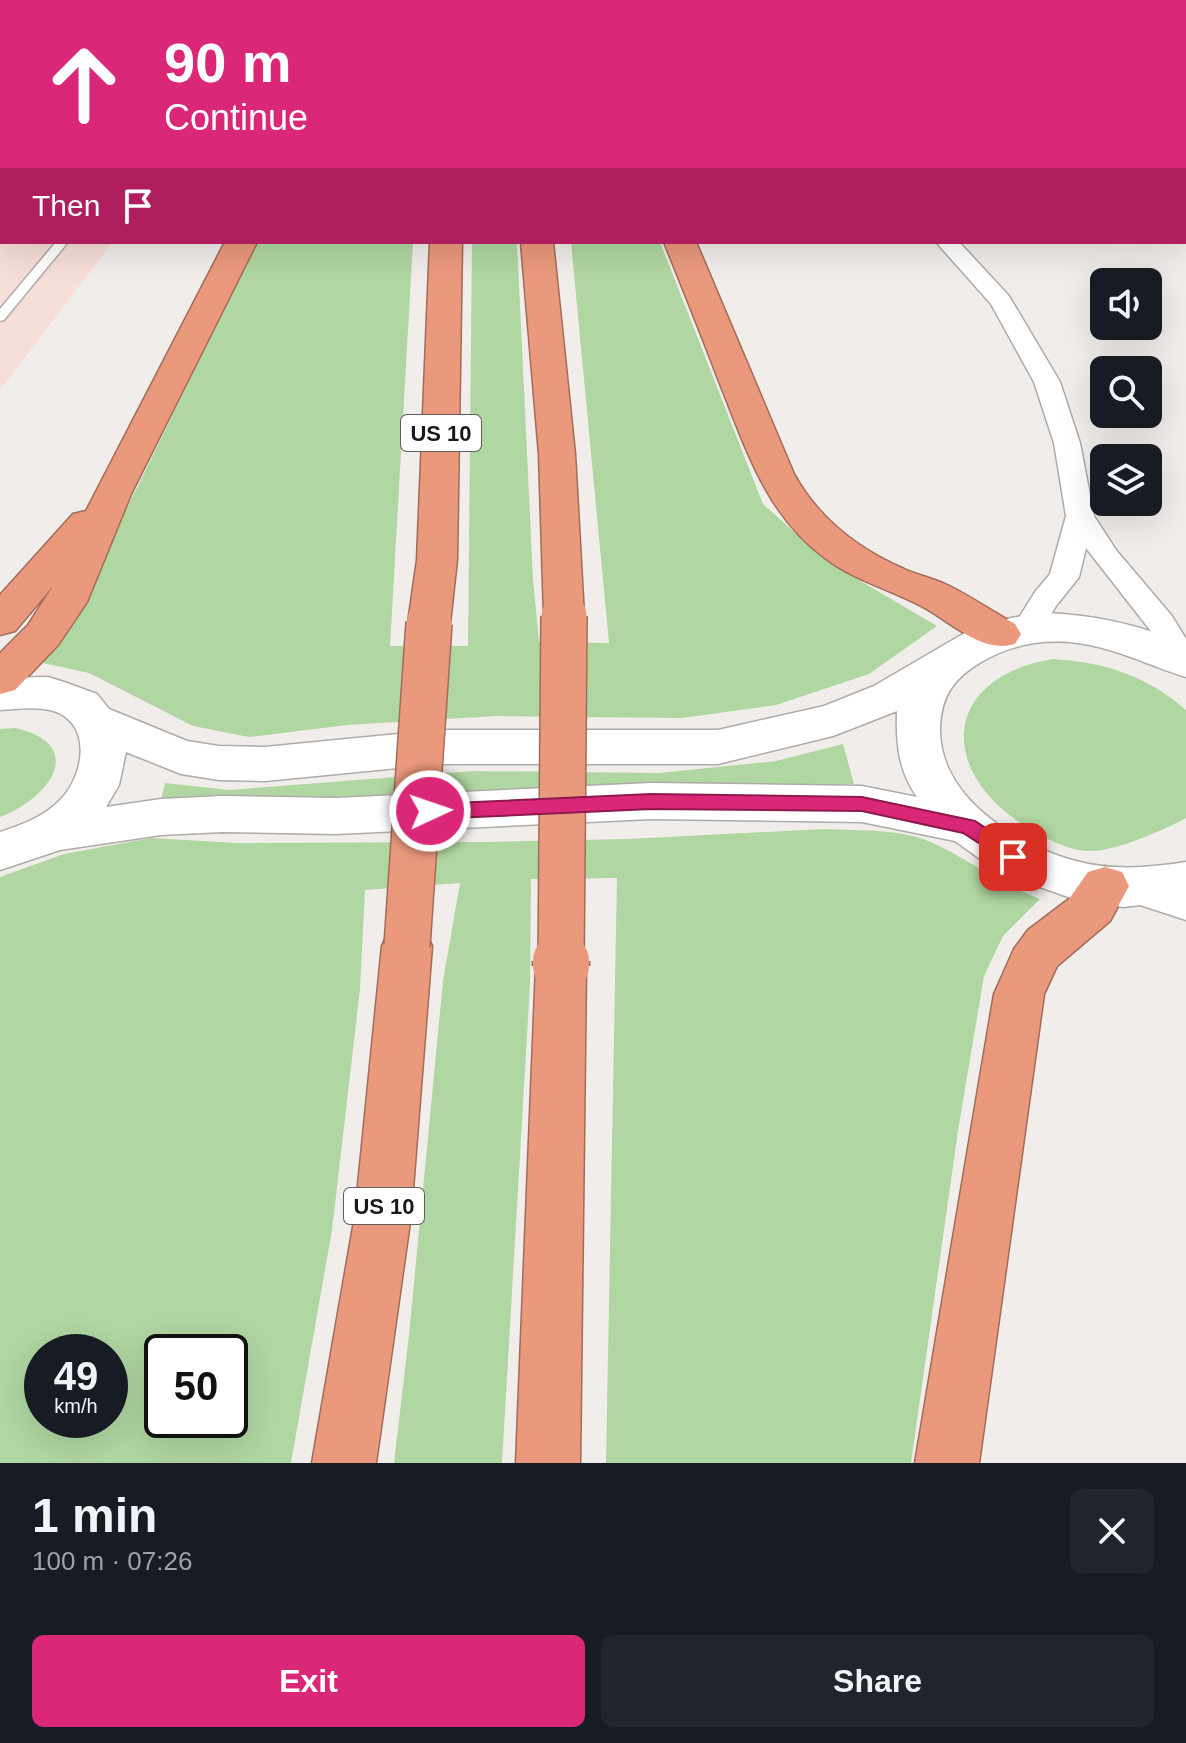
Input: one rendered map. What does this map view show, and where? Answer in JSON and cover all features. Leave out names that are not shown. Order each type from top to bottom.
[{"type":"highway","points":[[0,679],[43,635],[67,602],[112,494],[240,244]]},
{"type":"highway","name":"US 10","points":[[344,1463],[383,1215],[407,946],[429,623],[437,560],[446,244]]},
{"type":"highway","points":[[537,244],[557,454],[564,616],[561,966],[548,1463]]},
{"type":"highway","points":[[681,244],[775,474],[799,515],[820,536],[853,558],[890,578],[1014,632]]},
{"type":"highway","points":[[0,621],[112,494]]},
{"type":"highway","points":[[947,1463],[1019,994],[1029,965],[1051,939],[1092,912],[1155,889]]},
{"type":"main road","points":[[0,694],[49,694],[77,704],[97,721],[181,757],[219,763],[265,764],[439,747],[718,747],[833,720],[889,697],[971,646],[1014,632],[1066,627],[1107,632],[1147,644],[1185,662]]},
{"type":"main road","points":[[946,664],[929,685],[919,711],[918,739],[925,769],[943,799],[968,826],[997,848],[1030,866],[1067,879],[1155,889]]},
{"type":"main road","points":[[50,833],[76,813],[96,790],[106,765],[106,741],[97,721]]},
{"type":"main road","points":[[0,851],[50,833],[161,817],[222,814],[336,816],[651,801],[862,804],[968,826]]},
{"type":"street","points":[[949,244],[1001,301],[1047,382],[1067,443],[1080,516],[1106,557],[1161,623],[1185,662]]},
{"type":"street","points":[[1014,632],[1064,577],[1080,516]]},
{"type":"lane","points":[[0,317],[60,244]]},
{"type":"shaded area","points":[[0,244],[111,244],[0,390]]},
{"type":"green space","points":[[256,244],[413,244],[390,646],[468,646],[472,244],[517,244],[533,579],[539,642],[609,643],[571,244],[661,244],[763,504],[828,562],[937,626],[869,674],[776,705],[682,718],[496,716],[347,725],[249,737],[193,726],[89,673],[43,663],[138,486]]},
{"type":"green space","points":[[1053,659],[1090,663],[1124,673],[1156,688],[1186,710],[1186,818],[1124,845],[1088,851],[1047,838],[1025,826],[996,803],[976,779],[966,753],[964,728],[972,705],[990,685],[1017,669]]},
{"type":"green space","points":[[16,728],[38,736],[51,747],[56,759],[45,786],[33,798],[0,817],[0,729]]},
{"type":"green space","points":[[843,744],[854,784],[297,800],[241,796],[161,800],[165,783],[229,790],[474,771],[659,773],[776,761]]},
{"type":"green space","points":[[866,830],[909,835],[935,844],[1040,899],[1003,936],[984,976],[958,1131],[911,1463],[606,1463],[617,878],[531,879],[530,984],[502,1463],[394,1463],[443,981],[460,883],[365,890],[360,989],[332,1230],[291,1463],[0,1463],[0,877],[64,854],[151,838],[236,843],[485,842]]},
{"type":"route","points":[[430,811],[651,801],[862,804],[968,826],[1013,857]]}]
